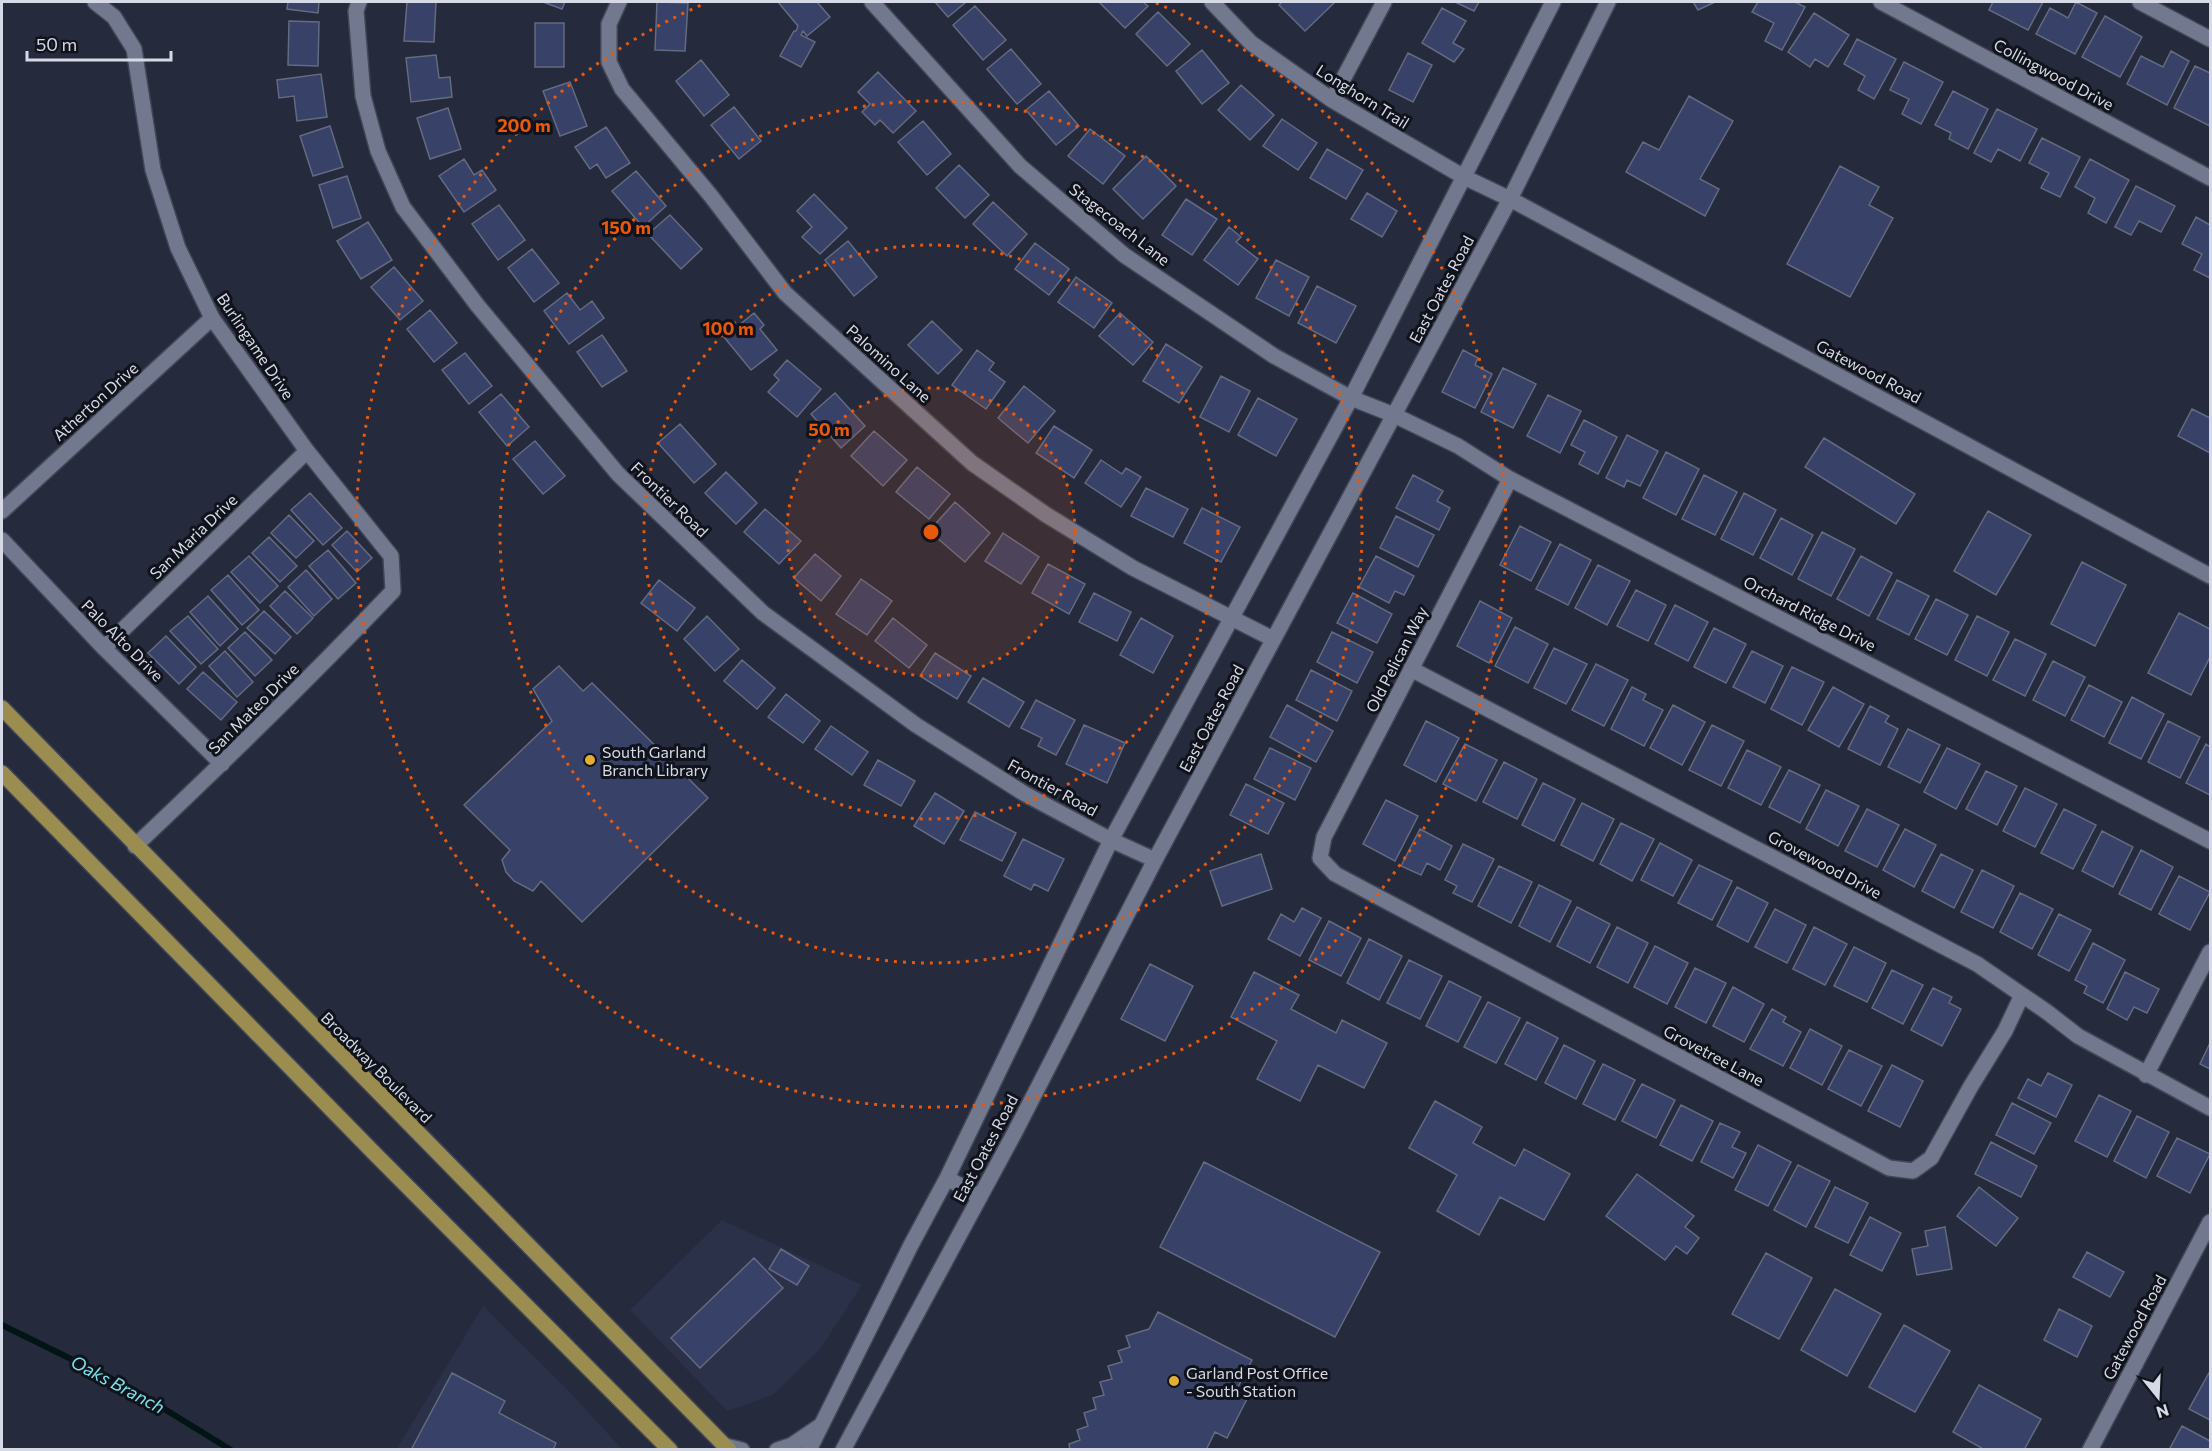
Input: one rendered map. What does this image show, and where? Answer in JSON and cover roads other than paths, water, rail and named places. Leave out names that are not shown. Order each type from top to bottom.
[{"type":"main road","name":"Broadway Boulevard","points":[[2,708],[727,1448]]},
{"type":"main road","points":[[2,773],[376,1156],[670,1449]]},
{"type":"street","name":"Burlingame Drive","points":[[95,2],[114,17],[134,49],[153,170],[178,248],[212,318],[307,451],[391,556],[393,591]]},
{"type":"street","name":"Frontier Road","points":[[359,2],[356,11],[363,96],[378,151],[403,207],[478,306],[618,474],[763,613],[916,725],[1025,794],[1111,840],[1155,860]]},
{"type":"street","name":"Palomino Lane","points":[[619,2],[609,24],[609,62],[622,89],[711,196],[785,293],[972,463],[1044,514],[1133,568],[1273,639]]},
{"type":"street","name":"Stagecoach Lane","points":[[872,2],[1020,166],[1124,255],[1275,356],[1351,398],[1394,415]]},
{"type":"street","name":"Longhorn Trail","points":[[1212,2],[1251,43],[1332,100],[1464,177],[1510,199]]},
{"type":"street","points":[[1332,100],[1384,2]]},
{"type":"street","name":"East Oates Road","points":[[809,1449],[947,1178],[1111,840],[1351,398],[1553,2]]},
{"type":"street","name":"East Oates Road","points":[[843,1449],[980,1197],[1155,860],[1510,199],[1608,2]]},
{"type":"street","name":"Collingwood Drive","points":[[1881,2],[2211,178]]},
{"type":"street","points":[[2140,2],[2211,39]]},
{"type":"street","name":"Gatewood Road","points":[[1510,199],[2211,576]]},
{"type":"street","name":"Atherton Drive","points":[[2,511],[212,318]]},
{"type":"street","name":"Orchard Ridge Drive","points":[[1394,415],[1458,446],[1510,479],[2211,841]]},
{"type":"street","name":"San Maria Drive","points":[[104,648],[307,451]]},
{"type":"street","name":"Old Pelican Way","points":[[1320,858],[1324,837],[1510,479]]},
{"type":"street","name":"Palo Alto Drive","points":[[2,540],[104,648],[222,764]]},
{"type":"street","name":"San Mateo Drive","points":[[135,846],[222,764],[393,591]]},
{"type":"street","name":"Grovewood Drive","points":[[1411,669],[1977,964],[2078,1036],[2146,1075],[2211,1108]]},
{"type":"street","name":"Grovetree Lane","points":[[1320,858],[1335,874],[1889,1168],[1912,1171],[1931,1158],[2004,1031],[2022,995]]},
{"type":"street","points":[[2146,1075],[2211,952]]},
{"type":"street","points":[[947,1178],[980,1197]]},
{"type":"street","name":"Gatewood Road","points":[[2090,1449],[2211,1222]]},
{"type":"street","points":[[777,1449],[792,1445],[822,1424]]},
{"type":"street","points":[[727,1448],[742,1449]]},
{"type":"waterway","name":"Oaks Branch","points":[[2,1325],[132,1389],[231,1450]]},
{"type":"place","name":"South Garland Branch Library","points":[[590,760]]},
{"type":"place","name":"Garland Post Office - South Station","points":[[1174,1381]]}]
